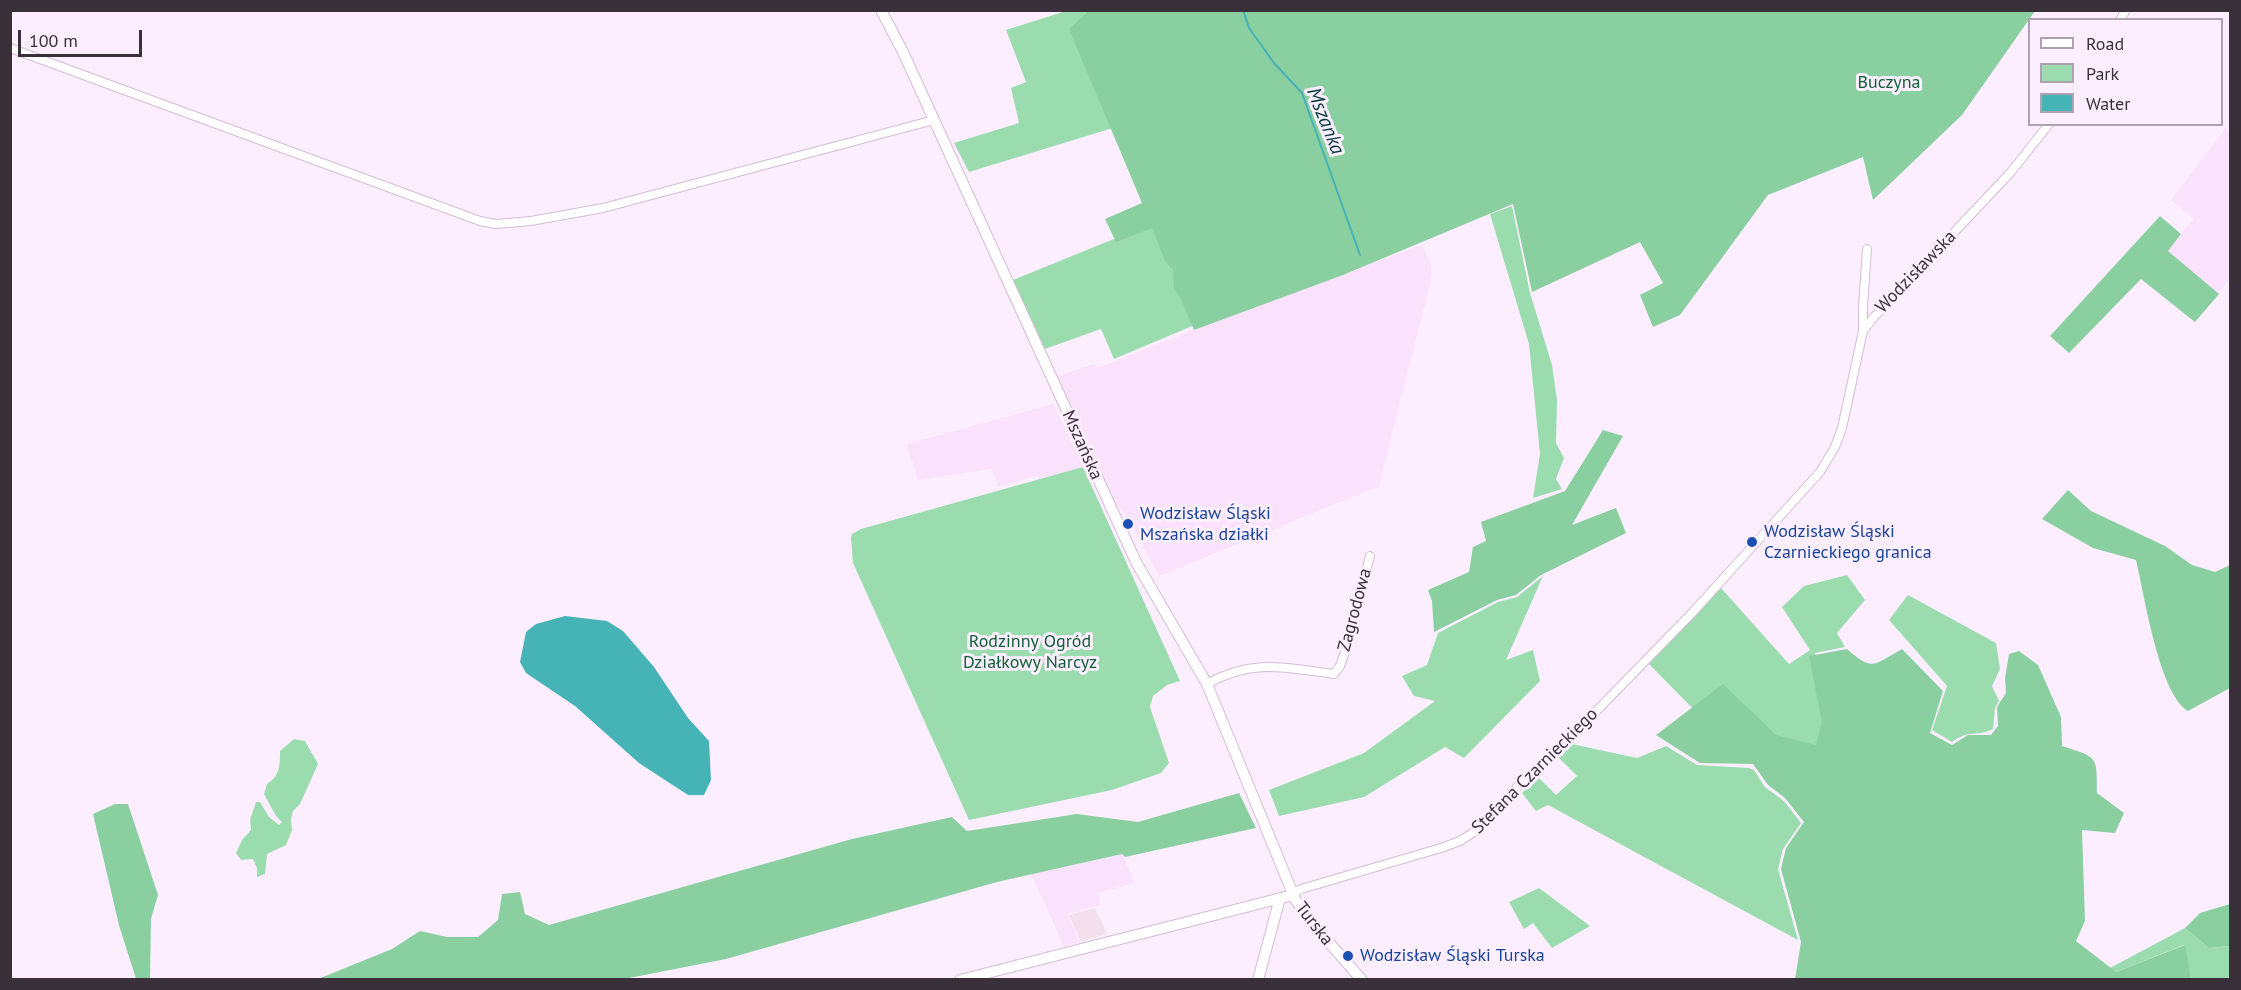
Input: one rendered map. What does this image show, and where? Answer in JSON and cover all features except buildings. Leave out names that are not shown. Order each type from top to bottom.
[{"type":"street","name":"Mszańska","points":[[881,10],[934,120],[1136,562],[1207,684],[1285,876]]},
{"type":"street","points":[[10,48],[480,221],[496,224],[531,221],[603,208],[934,120]]},
{"type":"street","name":"Wodzisławska","points":[[1835,447],[1848,406],[1863,331],[2011,172],[2047,126]]},
{"type":"street","points":[[1863,331],[1867,249]]},
{"type":"street","name":"Stefana Czarnieckiego","points":[[960,980],[1280,898],[1301,889],[1460,842],[1480,828],[1520,784],[1595,712],[1718,585],[1811,483],[1825,466],[1835,447]]},
{"type":"street","name":"Zagrodowa","points":[[1207,684],[1246,668],[1276,666],[1334,674],[1345,652],[1370,556]]},
{"type":"street","name":"Turska","points":[[1285,876],[1292,894],[1310,921],[1362,980]]},
{"type":"street","points":[[1258,980],[1280,898]]},
{"type":"shaded area","points":[[2225,129],[2230,132],[2230,277],[2219,294],[2167,250],[2194,219],[2171,200]]},
{"type":"shaded area","points":[[1422,245],[1431,265],[1432,276],[1379,486],[1159,576],[1124,512],[1116,504],[1058,376],[1094,364],[1098,368]]},
{"type":"shaded area","points":[[1053,404],[1084,467],[1039,479],[1037,476],[998,487],[992,469],[918,480],[907,444]]},
{"type":"shaded area","points":[[1122,854],[1135,883],[1098,893],[1100,905],[1068,914],[1079,942],[1064,946],[1031,874]]},
{"type":"shaded area","points":[[1095,908],[1107,934],[1081,942],[1069,915]]},
{"type":"green space","name":"Buczyna","points":[[1090,10],[2035,10],[1962,115],[1873,200],[1863,157],[1768,195],[1680,315],[1653,327],[1640,295],[1663,283],[1640,242],[1532,292],[1513,204],[1343,275],[1194,330],[1180,297],[1174,289],[1173,270],[1165,261],[1152,228],[1116,242],[1105,219],[1142,203],[1069,29]]},
{"type":"green space","points":[[1066,11],[1093,13],[1116,127],[969,172],[954,143],[1019,123],[1011,88],[1026,82],[1006,30]]},
{"type":"green space","points":[[1512,206],[1530,293],[1552,365],[1557,400],[1556,443],[1564,458],[1556,479],[1562,489],[1533,498],[1540,454],[1529,344],[1490,214]]},
{"type":"green space","points":[[2160,216],[2181,234],[2168,251],[2219,294],[2195,322],[2141,279],[2069,353],[2050,336]]},
{"type":"green space","points":[[1153,223],[1197,324],[1114,359],[1101,329],[1042,350],[1013,280]]},
{"type":"green space","points":[[1603,430],[1623,436],[1572,525],[1616,508],[1626,533],[1541,575],[1516,595],[1497,600],[1434,632],[1432,601],[1428,590],[1469,572],[1473,547],[1486,541],[1481,522],[1565,491]]},
{"type":"green space","name":"Rodzinny Ogród Działkowy Narcyz","points":[[1083,467],[1180,681],[1167,685],[1153,696],[1150,707],[1169,763],[1161,773],[1112,790],[969,820],[853,563],[852,534],[861,529]]},
{"type":"green space","points":[[2068,490],[2091,511],[2165,546],[2192,565],[2215,572],[2230,565],[2230,688],[2188,711],[2178,701],[2169,685],[2154,642],[2136,560],[2093,548],[2042,519]]},
{"type":"green space","points":[[1847,575],[1865,600],[1837,633],[1845,647],[1815,653],[1828,720],[1817,751],[1701,717],[1648,663],[1721,588],[1789,664],[1810,650],[1782,607],[1804,586]]},
{"type":"green space","points":[[1543,576],[1506,660],[1533,650],[1540,681],[1464,758],[1445,747],[1364,797],[1279,816],[1269,790],[1364,753],[1435,701],[1414,696],[1402,676],[1427,665],[1438,633],[1498,602],[1517,597]]},
{"type":"green space","points":[[1908,595],[1996,643],[2000,669],[1992,686],[1999,701],[1995,708],[1993,729],[1983,733],[1969,734],[1952,742],[1932,730],[1947,686],[1889,620]]},
{"type":"green space","points":[[1847,649],[1862,661],[1873,664],[1902,649],[1943,691],[1930,733],[1952,745],[1968,735],[1991,735],[1998,726],[1997,707],[2006,693],[2005,678],[2009,654],[2019,651],[2038,665],[2061,717],[2062,746],[2083,753],[2093,760],[2097,771],[2097,793],[2124,813],[2115,833],[2082,830],[2085,921],[2076,941],[2116,972],[2185,945],[2191,979],[1795,979],[1801,942],[1781,869],[1786,848],[1804,822],[1785,798],[1768,785],[1753,764],[1700,763],[1656,735],[1723,684],[1776,735],[1816,745],[1822,723],[1809,656]]},
{"type":"green space","points":[[294,739],[305,741],[318,764],[300,804],[293,811],[292,830],[286,845],[267,854],[265,874],[257,877],[257,868],[253,859],[241,860],[236,853],[242,840],[251,830],[250,820],[256,802],[260,802],[269,817],[279,825],[282,822],[276,816],[264,794],[267,784],[275,777],[278,770],[280,751]]},
{"type":"green space","points":[[1572,744],[1637,758],[1666,746],[1697,765],[1754,770],[1765,787],[1784,801],[1801,823],[1783,849],[1778,869],[1798,940],[1548,805],[1536,811],[1522,793],[1537,776],[1556,795],[1577,776],[1559,758]]},
{"type":"green space","points":[[1239,793],[1256,828],[1125,857],[1122,854],[997,882],[726,959],[624,979],[318,979],[392,949],[420,931],[447,937],[478,937],[498,920],[502,894],[520,892],[525,914],[549,925],[852,839],[952,817],[967,831],[1077,814],[1138,822]]},
{"type":"green space","points":[[115,804],[128,804],[158,895],[151,919],[150,979],[136,979],[119,925],[93,814]]},
{"type":"green space","points":[[1539,888],[1590,926],[1552,948],[1533,923],[1524,929],[1509,902]]},
{"type":"green space","points":[[2230,904],[2230,946],[2209,948],[2185,928],[2200,913]]},
{"type":"green space","points":[[2185,928],[2209,948],[2230,946],[2230,979],[2191,979],[2184,945],[2116,972],[2110,968]]},
{"type":"water","points":[[565,616],[607,621],[623,631],[654,667],[688,718],[709,741],[711,780],[704,795],[688,795],[639,763],[575,706],[526,673],[520,662],[526,632],[536,624]]},
{"type":"waterway","name":"Mszanka","points":[[1243,10],[1249,28],[1274,63],[1302,93],[1360,255]]},
{"type":"place","name":"Wodzisław Śląski Mszańska działki","points":[[1128,524]]},
{"type":"place","name":"Wodzisław Śląski Czarnieckiego granica","points":[[1752,542]]},
{"type":"place","name":"Wodzisław Śląski Turska","points":[[1348,956]]}]
